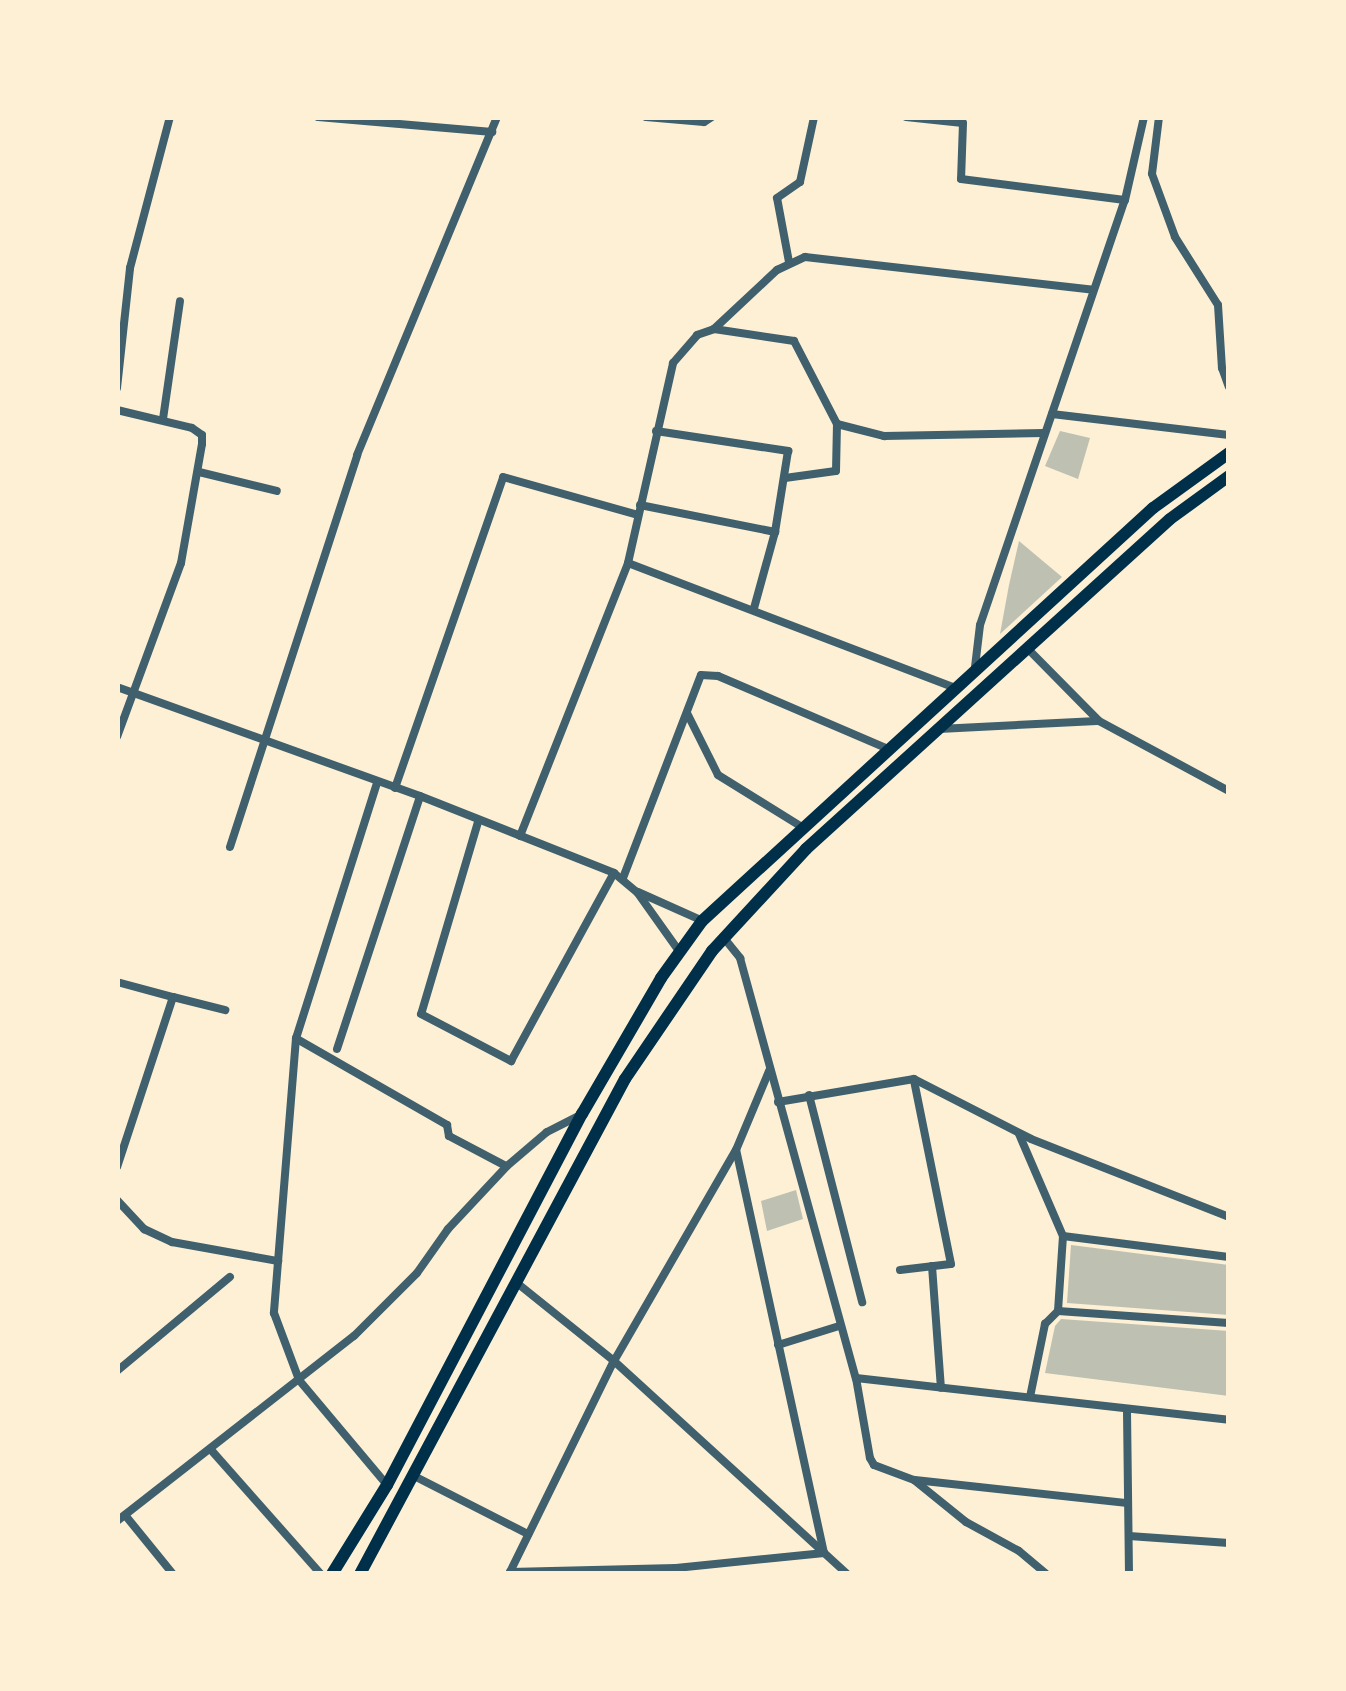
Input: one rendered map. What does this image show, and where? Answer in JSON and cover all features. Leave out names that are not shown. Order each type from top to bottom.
[{"type":"main road","points":[[332,1574],[387,1485],[582,1114],[679,951],[702,921],[952,687],[1153,508],[1229,452]]},
{"type":"main road","points":[[360,1574],[626,1079],[723,937],[765,887],[841,817],[1170,519],[1229,476]]},
{"type":"main road","points":[[827,803],[841,817]]},
{"type":"street","points":[[117,388],[130,268],[170,117]]},
{"type":"street","points":[[318,117],[492,132]]},
{"type":"street","points":[[230,847],[374,409],[496,117]]},
{"type":"street","points":[[646,117],[704,122],[712,117]]},
{"type":"street","points":[[789,262],[777,198],[800,182],[814,117]]},
{"type":"street","points":[[906,117],[963,123],[961,178],[1125,200]]},
{"type":"street","points":[[975,668],[980,625],[1125,200],[1144,117]]},
{"type":"street","points":[[1159,117],[1152,174],[1174,237],[1218,304],[1222,368],[1229,387]]},
{"type":"street","points":[[713,329],[789,262],[805,256],[1093,290]]},
{"type":"street","points":[[163,419],[180,301]]},
{"type":"street","points":[[520,836],[628,563],[678,353],[704,330],[794,341],[837,424],[836,471],[785,478]]},
{"type":"street","points":[[117,410],[163,419],[202,435],[181,562],[117,737]]},
{"type":"street","points":[[1052,414],[1229,435]]},
{"type":"street","points":[[837,424],[884,436],[1044,433]]},
{"type":"street","points":[[656,431],[785,449],[775,532],[754,608]]},
{"type":"street","points":[[199,472],[278,491]]},
{"type":"street","points":[[395,788],[502,477],[639,510],[775,532]]},
{"type":"street","points":[[628,563],[952,687]]},
{"type":"street","points":[[1028,649],[1099,721],[1229,791]]},
{"type":"street","points":[[478,822],[421,1014],[511,1061],[618,875],[695,683],[710,674],[886,748]]},
{"type":"street","points":[[117,687],[420,796],[618,875],[638,892],[679,951]]},
{"type":"street","points":[[687,711],[718,775],[802,826]]},
{"type":"street","points":[[939,729],[1099,721]]},
{"type":"street","points":[[376,783],[296,1038],[274,1313],[299,1380],[387,1485]]},
{"type":"street","points":[[337,1049],[420,796]]},
{"type":"street","points":[[638,892],[702,921]]},
{"type":"street","points":[[723,937],[740,958],[856,1378],[874,1465],[914,1480],[1128,1503]]},
{"type":"street","points":[[117,982],[225,1010]]},
{"type":"street","points":[[117,1167],[172,997]]},
{"type":"street","points":[[296,1038],[302,1046],[446,1125],[449,1136],[506,1166]]},
{"type":"street","points":[[770,1069],[736,1150],[614,1361],[509,1573],[676,1568],[824,1553]]},
{"type":"street","points":[[778,1102],[914,1079],[1019,1133],[1229,1216]]},
{"type":"street","points":[[901,1270],[951,1264],[914,1079]]},
{"type":"street","points":[[809,1095],[862,1302]]},
{"type":"street","points":[[173,1574],[121,1518],[354,1336],[417,1273],[448,1229],[506,1166],[547,1132],[582,1114]]},
{"type":"street","points":[[1019,1133],[1064,1236],[1058,1311],[1045,1324],[1030,1397]]},
{"type":"street","points":[[736,1150],[824,1553]]},
{"type":"street","points":[[117,1200],[144,1228],[172,1243],[278,1261]]},
{"type":"street","points":[[1064,1236],[1229,1256]]},
{"type":"street","points":[[932,1267],[940,1388]]},
{"type":"street","points":[[117,1371],[230,1277]]},
{"type":"street","points":[[517,1283],[614,1361],[847,1574]]},
{"type":"street","points":[[1058,1311],[1229,1323]]},
{"type":"street","points":[[778,1345],[839,1326]]},
{"type":"street","points":[[856,1378],[1229,1420]]},
{"type":"street","points":[[1127,1411],[1129,1574]]},
{"type":"street","points":[[212,1451],[321,1574]]},
{"type":"street","points":[[416,1477],[528,1534]]},
{"type":"street","points":[[914,1480],[966,1522],[1019,1551],[1046,1574]]},
{"type":"street","points":[[1130,1536],[1229,1543]]},
{"type":"building","points":[[1060,431],[1090,438],[1078,479],[1045,466]]},
{"type":"building","points":[[1019,541],[1062,577],[1000,634],[1009,585]]},
{"type":"building","points":[[796,1190],[803,1219],[767,1231],[761,1201]]},
{"type":"building","points":[[1071,1245],[1229,1265],[1229,1315],[1067,1303]]},
{"type":"building","points":[[1061,1319],[1229,1331],[1229,1396],[1045,1373],[1055,1326]]}]
